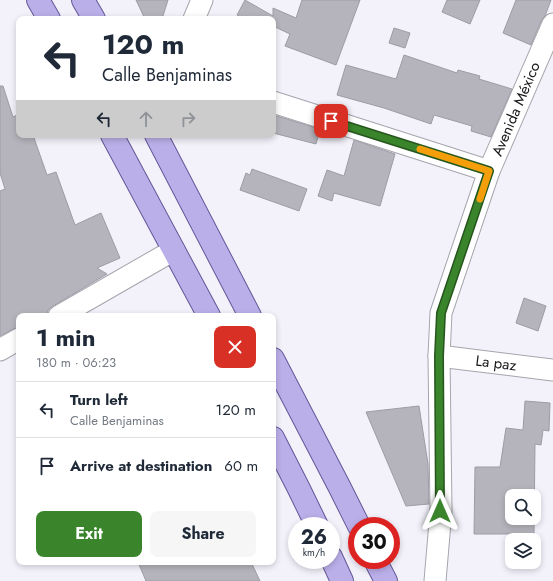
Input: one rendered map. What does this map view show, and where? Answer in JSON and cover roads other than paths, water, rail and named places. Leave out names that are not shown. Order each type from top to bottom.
[{"type":"main road","points":[[38,0],[47,16]]},
{"type":"main road","points":[[83,0],[92,16]]},
{"type":"main road","points":[[114,138],[207,313]]},
{"type":"main road","points":[[158,138],[248,313]]},
{"type":"main road","points":[[276,365],[354,517]]},
{"type":"main road","points":[[276,444],[313,517]]},
{"type":"main road","points":[[336,569],[342,581]]},
{"type":"main road","points":[[380,569],[386,581]]},
{"type":"street","points":[[195,16],[202,0]]},
{"type":"street","name":"Avenida México","points":[[435,581],[440,511],[439,356],[441,313],[489,171],[553,24]]},
{"type":"street","points":[[276,103],[489,171]]},
{"type":"street","points":[[64,313],[174,250]]},
{"type":"street","points":[[0,350],[16,341]]},
{"type":"street","name":"La paz","points":[[439,356],[553,370]]}]
